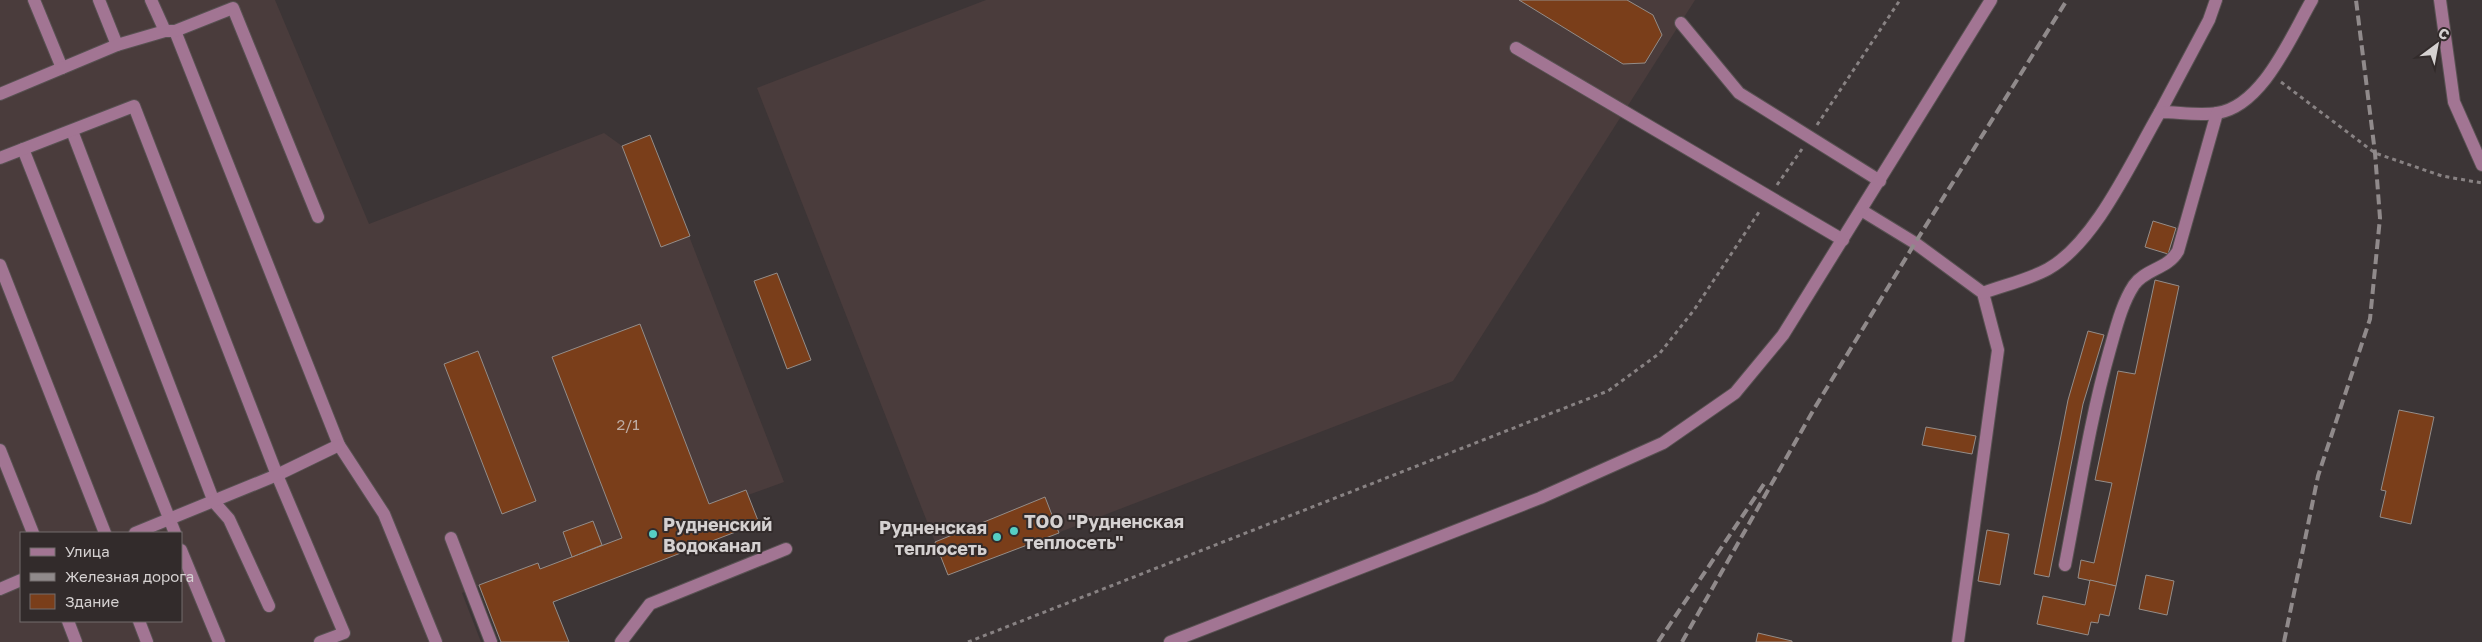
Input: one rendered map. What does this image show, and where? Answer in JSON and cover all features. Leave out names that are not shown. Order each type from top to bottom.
[{"type":"street","points":[[34,0],[62,68]]},
{"type":"street","points":[[99,0],[117,45]]},
{"type":"street","points":[[151,0],[170,31],[339,445],[384,514],[436,642]]},
{"type":"street","points":[[1170,642],[1540,498],[1663,443],[1734,393],[1783,335],[1991,0]]},
{"type":"street","points":[[1983,293],[2048,269],[2078,245],[2094,226],[2160,112],[2209,20],[2216,0]]},
{"type":"street","points":[[2160,112],[2217,113],[2237,107],[2257,90],[2270,74],[2312,0]]},
{"type":"street","points":[[2440,0],[2454,102],[2482,164]]},
{"type":"street","points":[[0,93],[117,45],[170,31],[233,8],[318,217]]},
{"type":"street","points":[[1680,23],[1739,93],[1880,181]]},
{"type":"street","points":[[1516,48],[1843,240]]},
{"type":"street","points":[[0,158],[134,106],[276,476],[344,633],[320,642]]},
{"type":"street","points":[[2065,565],[2099,387],[2119,317],[2134,286],[2141,277],[2167,264],[2178,251],[2217,113]]},
{"type":"street","points":[[72,131],[214,502],[229,520],[269,606]]},
{"type":"street","points":[[23,149],[175,532]]},
{"type":"street","points":[[1862,210],[1914,243],[1983,293],[1998,350],[1958,642]]},
{"type":"street","points":[[0,265],[105,532]]},
{"type":"street","points":[[138,532],[276,476],[339,445]]},
{"type":"street","points":[[0,450],[33,532]]},
{"type":"street","points":[[451,538],[492,642]]},
{"type":"street","points":[[621,642],[650,604],[786,548]]},
{"type":"street","points":[[182,552],[219,642]]},
{"type":"street","points":[[0,589],[20,580]]},
{"type":"street","points":[[68,622],[76,642]]},
{"type":"street","points":[[139,622],[147,642]]},
{"type":"path","points":[[968,642],[1608,392],[1660,353],[1694,310],[1900,0]]},
{"type":"path","points":[[2270,74],[2375,153],[2442,176],[2482,183]]},
{"type":"shaded area","points":[[0,0],[275,0],[369,224],[604,133],[622,146],[650,135],[784,482],[748,495],[759,523],[553,602],[569,642],[501,642],[479,586],[462,593],[481,642],[0,642]]},
{"type":"shaded area","points":[[986,0],[1695,0],[1453,381],[948,575],[757,88]]},
{"type":"building","points":[[1519,0],[1627,0],[1653,15],[1662,35],[1645,63],[1623,64]]},
{"type":"building","points":[[650,135],[690,236],[661,247],[622,146]]},
{"type":"building","points":[[2153,221],[2176,228],[2168,254],[2145,247]]},
{"type":"building","points":[[777,273],[811,360],[787,369],[754,281]]},
{"type":"building","points":[[2155,280],[2179,286],[2116,586],[2078,578],[2081,560],[2094,563],[2112,483],[2095,480],[2118,371],[2135,374]]},
{"type":"building","points":[[640,324],[709,504],[746,490],[759,523],[553,602],[569,642],[501,642],[479,585],[538,563],[540,569],[622,538],[552,357]]},
{"type":"building","points":[[2088,331],[2104,335],[2083,404],[2049,577],[2034,574],[2068,400]]},
{"type":"building","points":[[478,351],[536,501],[502,514],[444,364]]},
{"type":"building","points":[[2399,410],[2434,417],[2411,524],[2380,517],[2386,491],[2381,490]]},
{"type":"building","points":[[1926,427],[1976,436],[1972,454],[1922,445]]},
{"type":"building","name":"Рудненская теплосеть","points":[[1045,497],[1059,533],[948,575],[935,542]]},
{"type":"building","points":[[593,521],[602,545],[572,557],[563,532]]},
{"type":"building","points":[[1987,530],[2009,534],[2000,585],[1978,581]]},
{"type":"building","points":[[2146,575],[2174,581],[2167,615],[2139,609]]},
{"type":"building","points":[[2090,580],[2116,586],[2109,616],[2100,614],[2098,623],[2091,622],[2088,635],[2037,624],[2043,596],[2085,605]]},
{"type":"building","points":[[1758,633],[1792,641],[1792,642],[1756,642]]},
{"type":"railway","points":[[1682,642],[1814,409],[2067,0]]},
{"type":"railway","points":[[2284,642],[2318,476],[2370,319],[2380,218],[2375,153],[2356,0]]},
{"type":"railway","points":[[1658,642],[1764,484]]},
{"type":"place","name":"ТОО \"Рудненская теплосеть\"","points":[[1014,531]]},
{"type":"place","name":"Рудненский Водоканал","points":[[653,534]]},
{"type":"place","name":"Рудненская теплосеть","points":[[997,537]]}]
